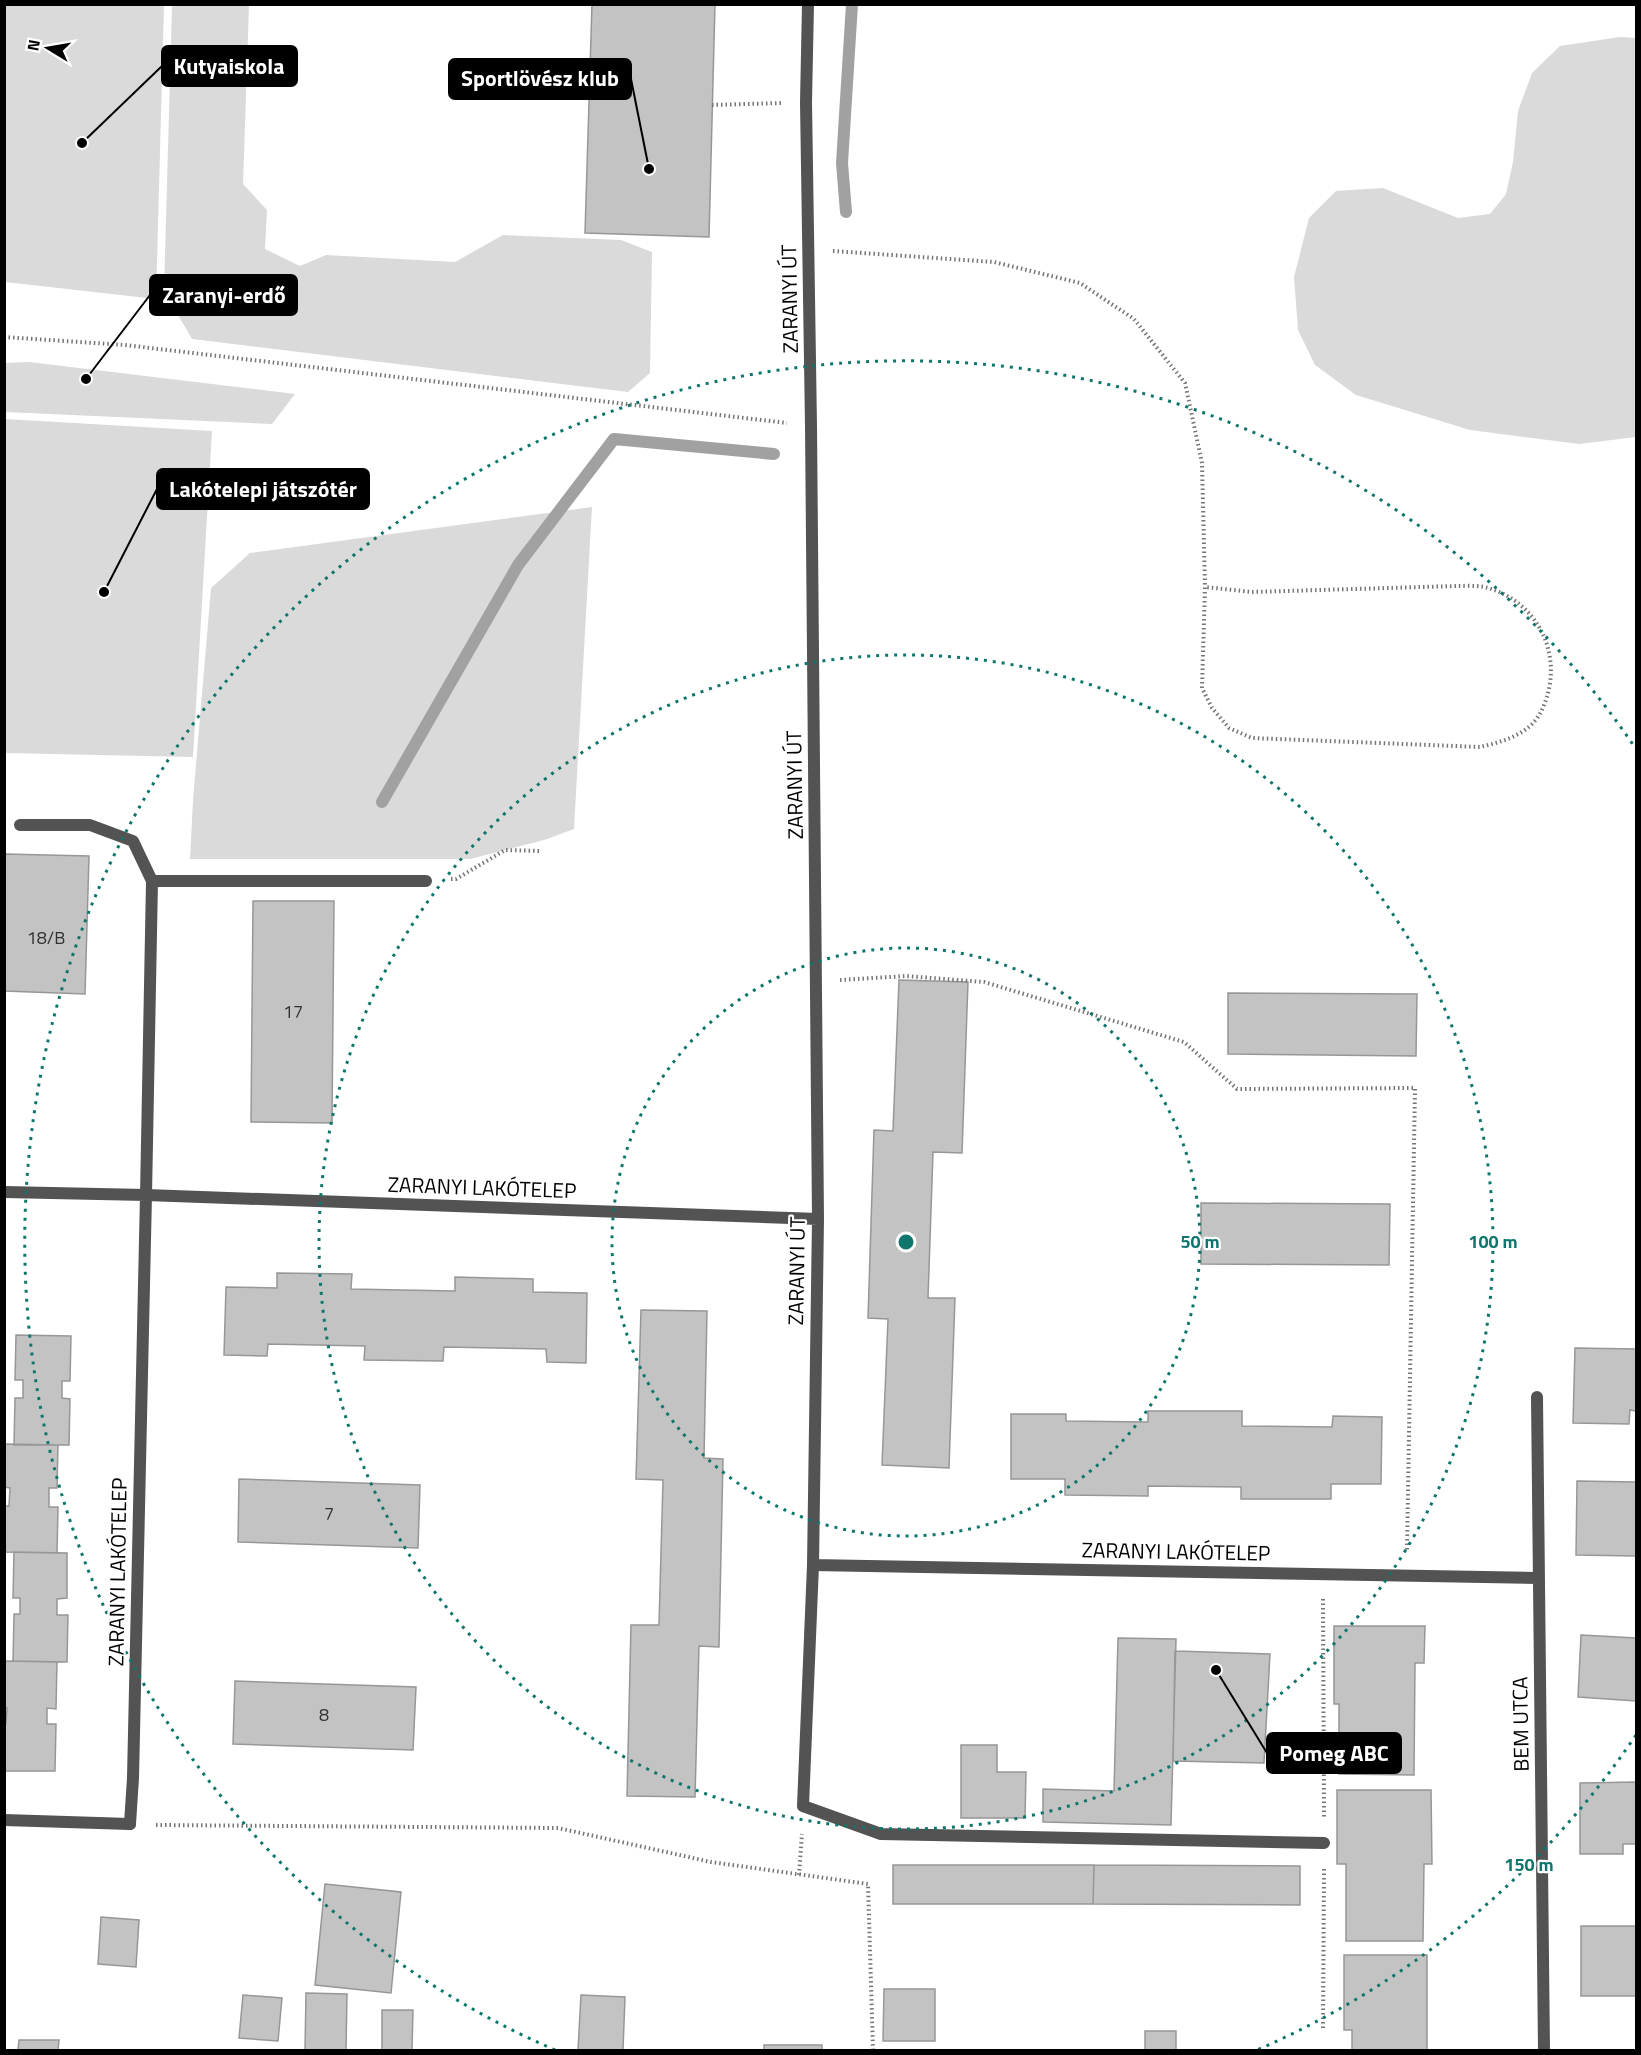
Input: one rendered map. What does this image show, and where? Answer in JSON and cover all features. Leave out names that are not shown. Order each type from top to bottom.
[{"type":"street","name":"ZARANYI ÚT","points":[[803,1806],[813,1565],[818,1219],[806,102],[808,4]]},
{"type":"street","name":"ZARANYI LAKÓTELEP","points":[[20,825],[90,825],[133,842],[152,881],[134,1755],[130,1824]]},
{"type":"street","points":[[152,881],[426,881]]},
{"type":"street","name":"ZARANYI LAKÓTELEP","points":[[4,1192],[818,1219]]},
{"type":"street","name":"BEM UTCA","points":[[1537,1397],[1544,2050]]},
{"type":"street","name":"ZARANYI LAKÓTELEP","points":[[813,1565],[1538,1578]]},
{"type":"street","points":[[803,1806],[881,1834],[1324,1843]]},
{"type":"street","points":[[4,1820],[130,1824]]},
{"type":"path","points":[[712,105],[806,102]]},
{"type":"path","points":[[808,249],[994,262],[1080,283],[1134,319],[1185,382],[1202,463],[1204,587],[1202,688],[1212,708],[1229,728],[1252,738],[1480,747],[1505,741],[1531,725],[1545,705],[1552,678],[1549,645],[1536,620],[1514,600],[1487,588],[1455,586],[1252,592],[1204,587]]},
{"type":"path","points":[[4,337],[125,345],[811,426]]},
{"type":"path","points":[[426,881],[456,879],[505,850],[540,851]]},
{"type":"path","points":[[816,982],[906,976],[984,982],[1184,1042],[1237,1089],[1415,1088],[1407,1575]]},
{"type":"path","points":[[1323,1574],[1323,2028]]},
{"type":"path","points":[[799,1875],[803,1806]]},
{"type":"path","points":[[130,1824],[558,1828],[711,1862],[868,1884],[873,2050]]},
{"type":"shaded area","points":[[5,4],[164,5],[156,299],[5,282]]},
{"type":"shaded area","points":[[172,5],[249,5],[243,184],[267,210],[265,249],[300,266],[326,255],[455,262],[503,235],[621,240],[652,252],[650,373],[628,392],[192,339],[164,291]]},
{"type":"shaded area","points":[[1620,37],[1636,38],[1636,437],[1579,444],[1470,430],[1356,395],[1315,365],[1298,330],[1294,277],[1309,218],[1336,191],[1383,188],[1458,218],[1490,214],[1506,194],[1513,162],[1518,111],[1532,73],[1560,46]]},
{"type":"shaded area","points":[[29,362],[295,394],[272,424],[5,412],[5,363]]},
{"type":"shaded area","points":[[5,419],[212,431],[193,757],[5,753]]},
{"type":"shaded area","points":[[592,507],[574,829],[544,840],[470,859],[190,859],[211,588],[250,553]]},
{"type":"building","points":[[592,4],[715,4],[709,237],[585,233]]},
{"type":"building","points":[[5,854],[89,856],[85,994],[4,991]]},
{"type":"building","points":[[253,901],[334,901],[332,1123],[251,1122]]},
{"type":"building","points":[[899,980],[968,982],[962,1153],[933,1152],[928,1298],[955,1298],[949,1468],[882,1465],[888,1319],[868,1318],[874,1130],[893,1131]]},
{"type":"building","points":[[1228,993],[1417,994],[1416,1056],[1228,1054]]},
{"type":"building","points":[[1201,1203],[1390,1204],[1389,1265],[1201,1264]]},
{"type":"building","points":[[277,1273],[352,1274],[351,1289],[455,1291],[455,1277],[533,1279],[533,1292],[587,1293],[586,1363],[547,1362],[546,1349],[444,1347],[443,1361],[364,1360],[365,1346],[268,1344],[267,1356],[224,1355],[226,1287],[277,1288]]},
{"type":"building","points":[[641,1310],[707,1311],[704,1458],[723,1459],[719,1647],[699,1646],[695,1797],[627,1796],[631,1625],[659,1625],[663,1480],[636,1479]]},
{"type":"building","points":[[16,1335],[71,1336],[70,1381],[62,1381],[62,1398],[70,1399],[69,1445],[14,1445],[15,1398],[23,1398],[23,1380],[15,1380]]},
{"type":"building","points":[[1575,1348],[1636,1349],[1636,1411],[1630,1410],[1629,1424],[1573,1423]]},
{"type":"building","points":[[1148,1411],[1242,1411],[1242,1426],[1332,1427],[1333,1416],[1382,1417],[1381,1484],[1331,1484],[1331,1499],[1241,1499],[1241,1487],[1148,1486],[1148,1496],[1065,1495],[1065,1479],[1011,1479],[1011,1414],[1066,1414],[1066,1421],[1148,1422]]},
{"type":"building","points":[[4,1444],[58,1445],[57,1488],[49,1488],[49,1507],[58,1507],[57,1553],[4,1552],[4,1506],[9,1506],[10,1488],[4,1487]]},
{"type":"building","points":[[239,1479],[420,1485],[418,1548],[238,1542]]},
{"type":"building","points":[[1577,1481],[1636,1482],[1636,1556],[1576,1555]]},
{"type":"building","points":[[14,1552],[67,1553],[67,1598],[57,1599],[57,1615],[68,1615],[67,1662],[13,1661],[14,1614],[20,1614],[20,1598],[13,1598]]},
{"type":"building","points":[[1334,1626],[1425,1626],[1424,1663],[1415,1663],[1414,1775],[1339,1774],[1339,1704],[1334,1704]]},
{"type":"building","points":[[1581,1635],[1636,1638],[1636,1701],[1578,1697]]},
{"type":"building","points":[[1118,1638],[1176,1639],[1171,1825],[1043,1822],[1043,1789],[1114,1791]]},
{"type":"building","points":[[1175,1651],[1270,1654],[1264,1763],[1173,1761]]},
{"type":"building","points":[[4,1661],[57,1662],[56,1709],[47,1708],[47,1724],[56,1724],[55,1771],[4,1771],[4,1723],[6,1723],[7,1708],[4,1708]]},
{"type":"building","points":[[235,1681],[416,1687],[413,1750],[233,1744]]},
{"type":"building","points":[[961,1745],[997,1745],[997,1772],[1026,1772],[1025,1818],[961,1818]]},
{"type":"building","points":[[1636,1782],[1636,1844],[1623,1844],[1623,1854],[1580,1854],[1580,1783]]},
{"type":"building","points":[[1337,1790],[1431,1790],[1432,1864],[1424,1864],[1423,1941],[1346,1941],[1346,1864],[1337,1864]]},
{"type":"building","points":[[893,1865],[1094,1865],[1093,1904],[893,1904]]},
{"type":"building","points":[[1094,1865],[1300,1866],[1300,1905],[1093,1904]]},
{"type":"building","points":[[325,1884],[401,1892],[391,1993],[315,1985]]},
{"type":"building","points":[[101,1917],[139,1920],[136,1967],[98,1964]]},
{"type":"building","points":[[1581,1926],[1636,1926],[1636,1996],[1581,1996]]},
{"type":"building","points":[[1344,1955],[1427,1955],[1427,2050],[1352,2050],[1352,2030],[1344,2030]]},
{"type":"building","points":[[884,1989],[935,1989],[935,2041],[883,2041]]},
{"type":"building","points":[[306,1993],[347,1994],[346,2050],[305,2050]]},
{"type":"building","points":[[243,1995],[282,1998],[278,2041],[239,2038]]},
{"type":"building","points":[[581,1995],[625,1997],[623,2050],[578,2050]]},
{"type":"building","points":[[382,2010],[413,2010],[412,2050],[382,2050]]},
{"type":"building","points":[[1145,2031],[1176,2031],[1176,2050],[1145,2050]]},
{"type":"building","points":[[19,2040],[59,2040],[58,2050],[18,2050]]},
{"type":"building","points":[[764,2045],[822,2045],[822,2050],[764,2050]]},
{"type":"waterway","points":[[846,212],[842,163],[852,4]]},
{"type":"waterway","points":[[382,802],[518,565],[614,439],[774,454]]},
{"type":"place","name":"Kutyaiskola","points":[[82,143]]},
{"type":"place","name":"Sportlövész klub","points":[[649,169]]},
{"type":"place","name":"Zaranyi-erdő","points":[[86,379]]},
{"type":"place","name":"Lakótelepi játszótér","points":[[104,592]]},
{"type":"place","name":"Pomeg ABC","points":[[1216,1670]]}]
